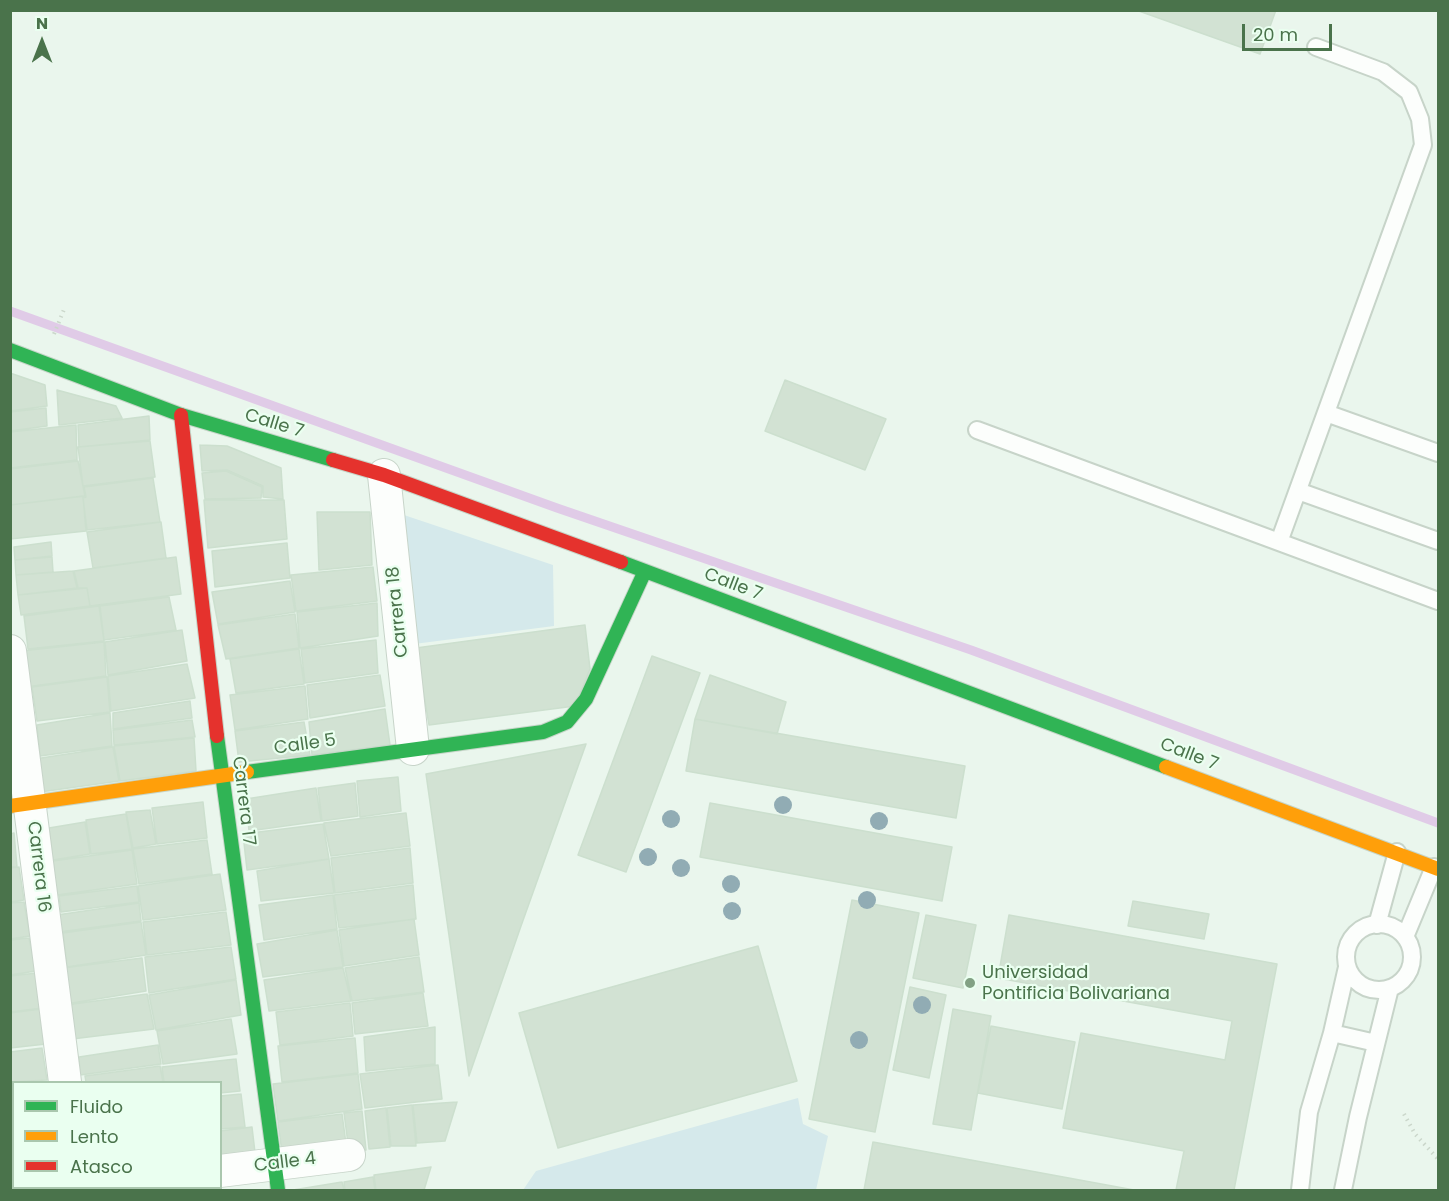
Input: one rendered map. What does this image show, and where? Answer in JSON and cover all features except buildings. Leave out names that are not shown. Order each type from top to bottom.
[{"type":"street","name":"Calle 7","points":[[10,350],[181,415],[384,475],[1436,868]]},
{"type":"street","name":"Carrera 17","points":[[181,415],[221,775],[276,1178]]},
{"type":"street","name":"Carrera 18","points":[[384,475],[413,749]]},
{"type":"street","name":"Calle 5","points":[[20,805],[221,775],[543,732],[567,722],[586,699],[645,571]]},
{"type":"street","name":"Carrera 16","points":[[10,651],[20,805],[64,1081]]},
{"type":"street","name":"Calle 4","points":[[222,1171],[276,1178],[349,1155]]},
{"type":"street","points":[[60,1191],[78,1189]]},
{"type":"lane","points":[[1279,542],[1423,145],[1420,119],[1409,92],[1383,72],[1317,47]]},
{"type":"lane","points":[[1326,413],[1438,453]]},
{"type":"lane","points":[[977,430],[1438,601]]},
{"type":"lane","points":[[1298,490],[1438,541]]},
{"type":"lane","points":[[1377,925],[1397,852]]},
{"type":"lane","points":[[1405,937],[1436,868]]},
{"type":"lane","points":[[1303,1190],[1309,1112],[1332,1033],[1347,967],[1346,950],[1354,935],[1365,928],[1377,925],[1392,927],[1405,937],[1412,952],[1410,969],[1401,983],[1390,988],[1372,990],[1356,982],[1347,967]]},
{"type":"lane","points":[[1343,1191],[1358,1117],[1390,988]]},
{"type":"lane","points":[[1332,1033],[1376,1043]]},
{"type":"path","points":[[1404,1114],[1415,1134],[1438,1159]]},
{"type":"shaded area","points":[[398,513],[553,565],[554,626],[414,644]]},
{"type":"shaded area","points":[[798,1098],[803,1124],[828,1136],[816,1190],[523,1190],[536,1171]]},
{"type":"waterway","points":[[10,311],[557,508],[971,650],[1438,823]]},
{"type":"traffic: fast","points":[[10,350],[181,415],[333,460]]},
{"type":"traffic: fast","points":[[621,562],[1166,767]]},
{"type":"traffic: fast","points":[[247,772],[543,732],[567,722],[586,699],[645,571]]},
{"type":"traffic: fast","points":[[217,736],[278,1190]]},
{"type":"traffic: slow","points":[[1166,767],[1438,869]]},
{"type":"traffic: slow","points":[[10,806],[247,772]]},
{"type":"traffic: jam","points":[[181,415],[217,736]]},
{"type":"traffic: jam","points":[[333,460],[384,475],[621,562]]},
{"type":"place","name":"Universidad Pontificia Bolivariana","points":[[970,983]]}]
